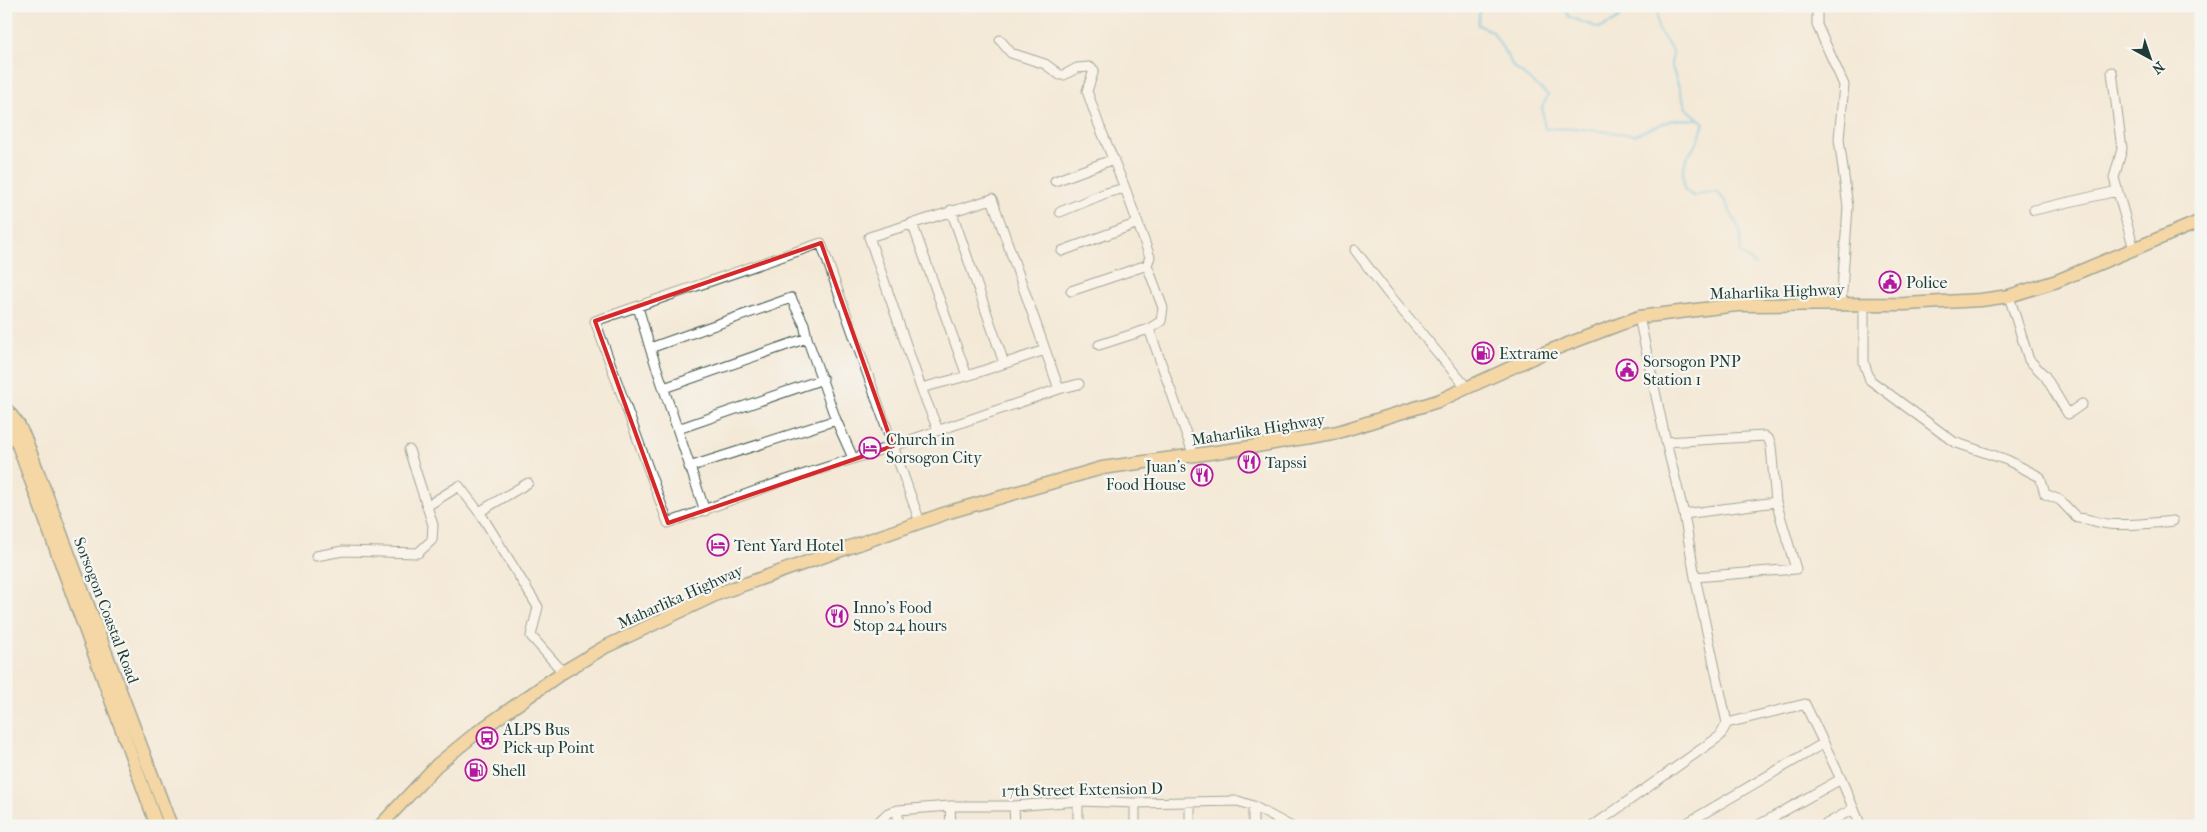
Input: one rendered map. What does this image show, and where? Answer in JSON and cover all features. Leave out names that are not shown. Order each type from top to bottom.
[{"type":"highway","name":"Maharlika Highway","points":[[384,825],[437,765],[504,713],[563,672],[605,647],[717,594],[949,512],[1102,468],[1194,456],[1338,432],[1438,401],[1541,354],[1639,317],[1737,305],[1936,303],[2009,296],[2057,281],[2201,221]]},
{"type":"highway","name":"Sorsogon Coastal Road","points":[[6,409],[25,438],[172,826]]},
{"type":"highway","name":"Sorsogon Coastal Road","points":[[6,423],[16,442],[157,826]]},
{"type":"street","points":[[1817,6],[1817,25],[1844,85],[1839,139],[1848,207],[1841,304]]},
{"type":"street","points":[[1000,40],[1011,53],[1045,64],[1060,75],[1064,75],[1077,68],[1089,67],[1094,70],[1087,91],[1150,257],[1147,265],[1163,308],[1161,321],[1149,330],[1099,345]]},
{"type":"street","points":[[2112,72],[2122,149],[2114,178],[2134,249]]},
{"type":"street","points":[[1055,181],[1114,159]]},
{"type":"street","points":[[1060,212],[1106,193],[1125,188]]},
{"type":"street","points":[[2034,210],[2118,191]]},
{"type":"street","points":[[938,430],[921,388],[869,237],[951,210],[992,199],[1059,388]]},
{"type":"street","points":[[951,210],[1004,363]]},
{"type":"street","points":[[912,223],[967,376]]},
{"type":"street","points":[[1062,251],[1138,223]]},
{"type":"street","points":[[920,522],[893,446],[822,243],[596,321],[668,523],[853,458],[893,446],[1059,388],[1079,384]]},
{"type":"street","points":[[1355,250],[1387,292],[1467,388]]},
{"type":"street","points":[[1071,291],[1147,265]]},
{"type":"street","points":[[2009,296],[2029,360],[2045,376],[2068,414],[2082,404]]},
{"type":"street","points":[[650,348],[791,298],[804,324],[807,338],[836,420],[853,458]]},
{"type":"street","points":[[1864,304],[1864,363],[1870,380],[1954,442],[2007,460],[2040,477],[2045,494],[2060,500],[2077,518],[2089,518],[2107,524],[2173,521]]},
{"type":"street","points":[[638,307],[705,511]]},
{"type":"street","points":[[1593,826],[1720,736],[1727,724],[1695,578],[1684,514],[1666,442],[1639,317]]},
{"type":"street","points":[[1149,330],[1194,456]]},
{"type":"street","points":[[664,388],[807,338]]},
{"type":"street","points":[[921,388],[967,376],[1046,350]]},
{"type":"street","points":[[678,429],[822,380]]},
{"type":"street","points":[[690,467],[836,420]]},
{"type":"street","points":[[1666,442],[1764,436],[1769,440],[1771,446],[1776,502],[1796,568],[1695,578]]},
{"type":"street","points":[[316,556],[343,551],[418,552],[432,540],[433,525],[409,450]]},
{"type":"street","points":[[479,512],[528,483]]},
{"type":"street","points":[[427,506],[459,486],[479,512],[538,607],[531,636],[563,672]]},
{"type":"street","points":[[1684,514],[1776,502]]},
{"type":"street","points":[[1727,724],[1805,704],[1861,826]]},
{"type":"street","points":[[1682,826],[1824,743]]},
{"type":"street","points":[[1757,826],[1841,779]]},
{"type":"street","points":[[1078,801],[1078,826]]},
{"type":"street","name":"17th Street Extension D","points":[[874,826],[888,813],[898,810],[950,806],[1014,806],[1078,801],[1135,803],[1238,801],[1253,806],[1290,826]]},
{"type":"street","points":[[1190,802],[1190,826]]},
{"type":"street","points":[[1135,803],[1135,826]]},
{"type":"street","points":[[950,806],[950,826]]},
{"type":"street","points":[[1014,806],[1015,826]]},
{"type":"street","points":[[1253,806],[1253,826]]},
{"type":"street","points":[[1823,826],[1853,809]]},
{"type":"street","points":[[898,810],[898,826]]},
{"type":"highlighted area","points":[[821,243],[893,446],[668,523],[595,321]]},
{"type":"waterway","points":[[1480,6],[1478,25],[1493,32],[1513,66],[1548,95],[1542,108],[1545,129],[1575,128],[1634,135],[1672,120],[1697,119]]},
{"type":"waterway","points":[[1564,6],[1569,17],[1599,28],[1615,21],[1630,6]]},
{"type":"waterway","points":[[1652,6],[1657,9],[1658,29],[1673,52],[1671,64],[1686,108],[1704,123],[1698,141],[1686,159],[1683,172],[1684,189],[1693,196],[1717,192],[1725,201],[1741,233],[1740,252],[1755,265]]},
{"type":"place","name":"Police","points":[[1890,282]]},
{"type":"place","name":"Extrame","points":[[1483,353]]},
{"type":"place","name":"Sorsogon PNP Station 1","points":[[1627,370]]},
{"type":"place","name":"Church in Sorsogon City","points":[[870,448]]},
{"type":"place","name":"Tapssi","points":[[1249,462]]},
{"type":"place","name":"Juan's Food House","points":[[1202,475]]},
{"type":"place","name":"Tent Yard Hotel","points":[[718,545]]},
{"type":"place","name":"Inno’s Food Stop 24 hours","points":[[837,616]]},
{"type":"place","name":"ALPS Bus Pick-up Point","points":[[487,738]]},
{"type":"place","name":"Shell","points":[[476,770]]}]
